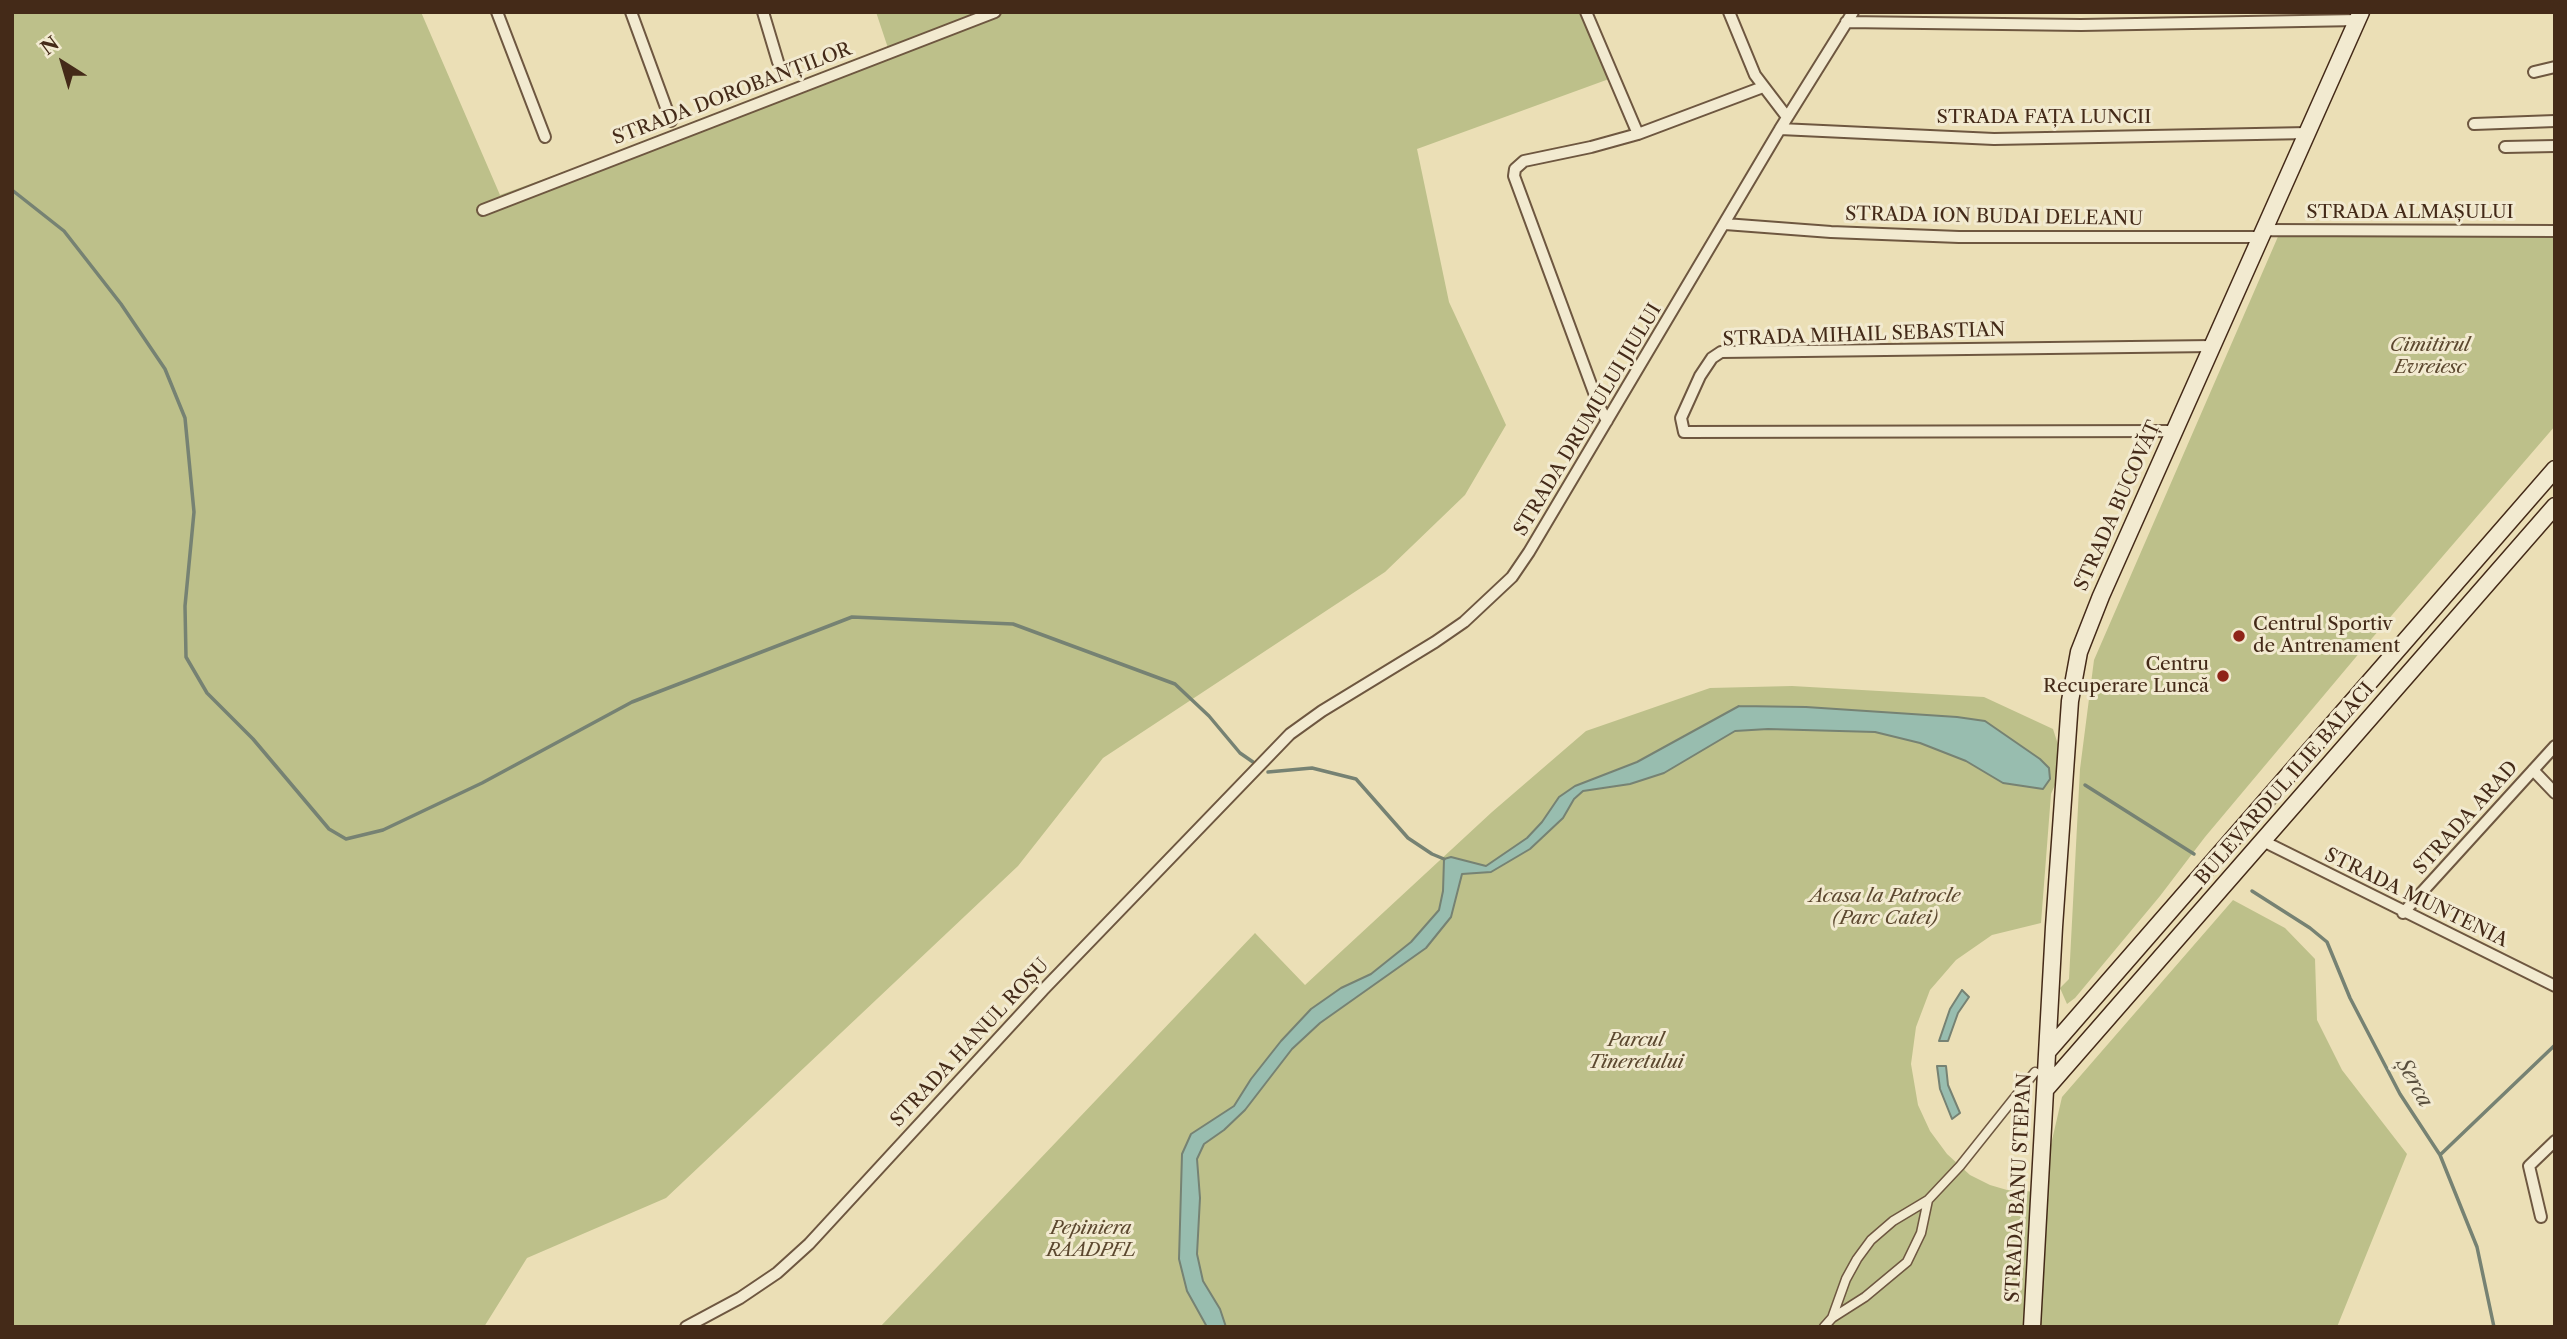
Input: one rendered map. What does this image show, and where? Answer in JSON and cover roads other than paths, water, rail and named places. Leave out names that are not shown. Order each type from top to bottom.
[{"type":"main road","name":"STRADA BUCOVĂȚ","points":[[2048,1051],[2054,927],[2073,676],[2079,652],[2092,616],[2359,16]]},
{"type":"main road","name":"BULEVARDUL ILIE BALACI","points":[[2048,1051],[2555,469]]},
{"type":"main road","name":"BULEVARDUL ILIE BALACI","points":[[2046,1090],[2555,506]]},
{"type":"main road","name":"STRADA BANU STEPAN","points":[[2032,1327],[2048,1051]]},
{"type":"street","points":[[497,12],[545,137]]},
{"type":"street","points":[[631,12],[671,121]]},
{"type":"street","points":[[763,12],[778,62]]},
{"type":"street","name":"STRADA DOROBANȚILOR","points":[[483,209],[995,12]]},
{"type":"street","points":[[1586,12],[1638,134]]},
{"type":"street","points":[[1728,12],[1746,58],[1763,87],[1787,117]]},
{"type":"street","points":[[1850,15],[2081,25],[2359,16]]},
{"type":"street","name":"STRADA DRUMULUI JIULUI","points":[[1264,763],[1300,726],[1436,642],[1464,622],[1512,577],[1530,552],[1850,15]]},
{"type":"street","points":[[2534,72],[2555,67]]},
{"type":"street","points":[[1607,421],[1599,406],[1514,176],[1516,167],[1524,161],[1638,134],[1763,87]]},
{"type":"street","points":[[2474,124],[2555,121]]},
{"type":"street","name":"STRADA FAȚA LUNCII","points":[[1780,129],[1994,139],[2308,133]]},
{"type":"street","points":[[2505,147],[2555,146]]},
{"type":"street","name":"STRADA ION BUDAI DELEANU","points":[[1725,224],[1831,233],[1959,237],[2264,234]]},
{"type":"street","name":"STRADA ALMAȘULUI","points":[[2264,234],[2555,231]]},
{"type":"street","name":"STRADA MIHAIL SEBASTIAN","points":[[2175,431],[1684,432],[1681,418],[1700,376],[1712,358],[1721,352],[2213,346]]},
{"type":"street","name":"STRADA ARAD","points":[[2403,913],[2555,746]]},
{"type":"street","name":"STRADA HANUL ROȘU","points":[[686,1327],[740,1298],[771,1277],[809,1244],[1043,990],[1264,763]]},
{"type":"street","points":[[2533,770],[2555,793]]},
{"type":"street","name":"STRADA MUNTENIA","points":[[2263,841],[2403,913],[2555,986]]},
{"type":"street","points":[[1832,1318],[1846,1279],[1871,1240],[1893,1221],[1928,1200],[1960,1166],[2035,1072]]},
{"type":"street","points":[[2541,1217],[2529,1166],[2555,1141]]},
{"type":"street","points":[[1824,1327],[1832,1318],[1866,1297],[1907,1262],[1922,1233],[1928,1200]]},
{"type":"waterway","points":[[12,190],[64,231],[121,304],[165,369],[185,418],[194,512],[185,606],[186,657],[207,693],[253,739],[329,829],[346,839],[383,830],[482,783],[632,702],[852,617],[1013,624],[1175,684],[1209,716],[1240,753],[1253,762]]},
{"type":"waterway","points":[[1268,772],[1312,768],[1356,779],[1408,838],[1444,859]]},
{"type":"waterway","name":"Șerca","points":[[2085,785],[2194,854]]},
{"type":"waterway","name":"Șerca","points":[[2252,891],[2327,942],[2350,998],[2400,1094],[2440,1155],[2477,1247],[2494,1327]]},
{"type":"waterway","points":[[2440,1155],[2555,1045]]},
{"type":"place","name":"Centrul Sportiv de Antrenament","points":[[2239,636]]},
{"type":"place","name":"Centru Recuperare Luncă","points":[[2223,676]]},
{"type":"park label","name":"Cimitirul Evreiesc","points":[[2430,357]]},
{"type":"park label","name":"Acasa la Patrocle (Parc Catei)","points":[[1885,908]]},
{"type":"park label","name":"Parcul Tineretului","points":[[1636,1052]]},
{"type":"park label","name":"Pepiniera RAADPFL","points":[[1091,1240]]}]
